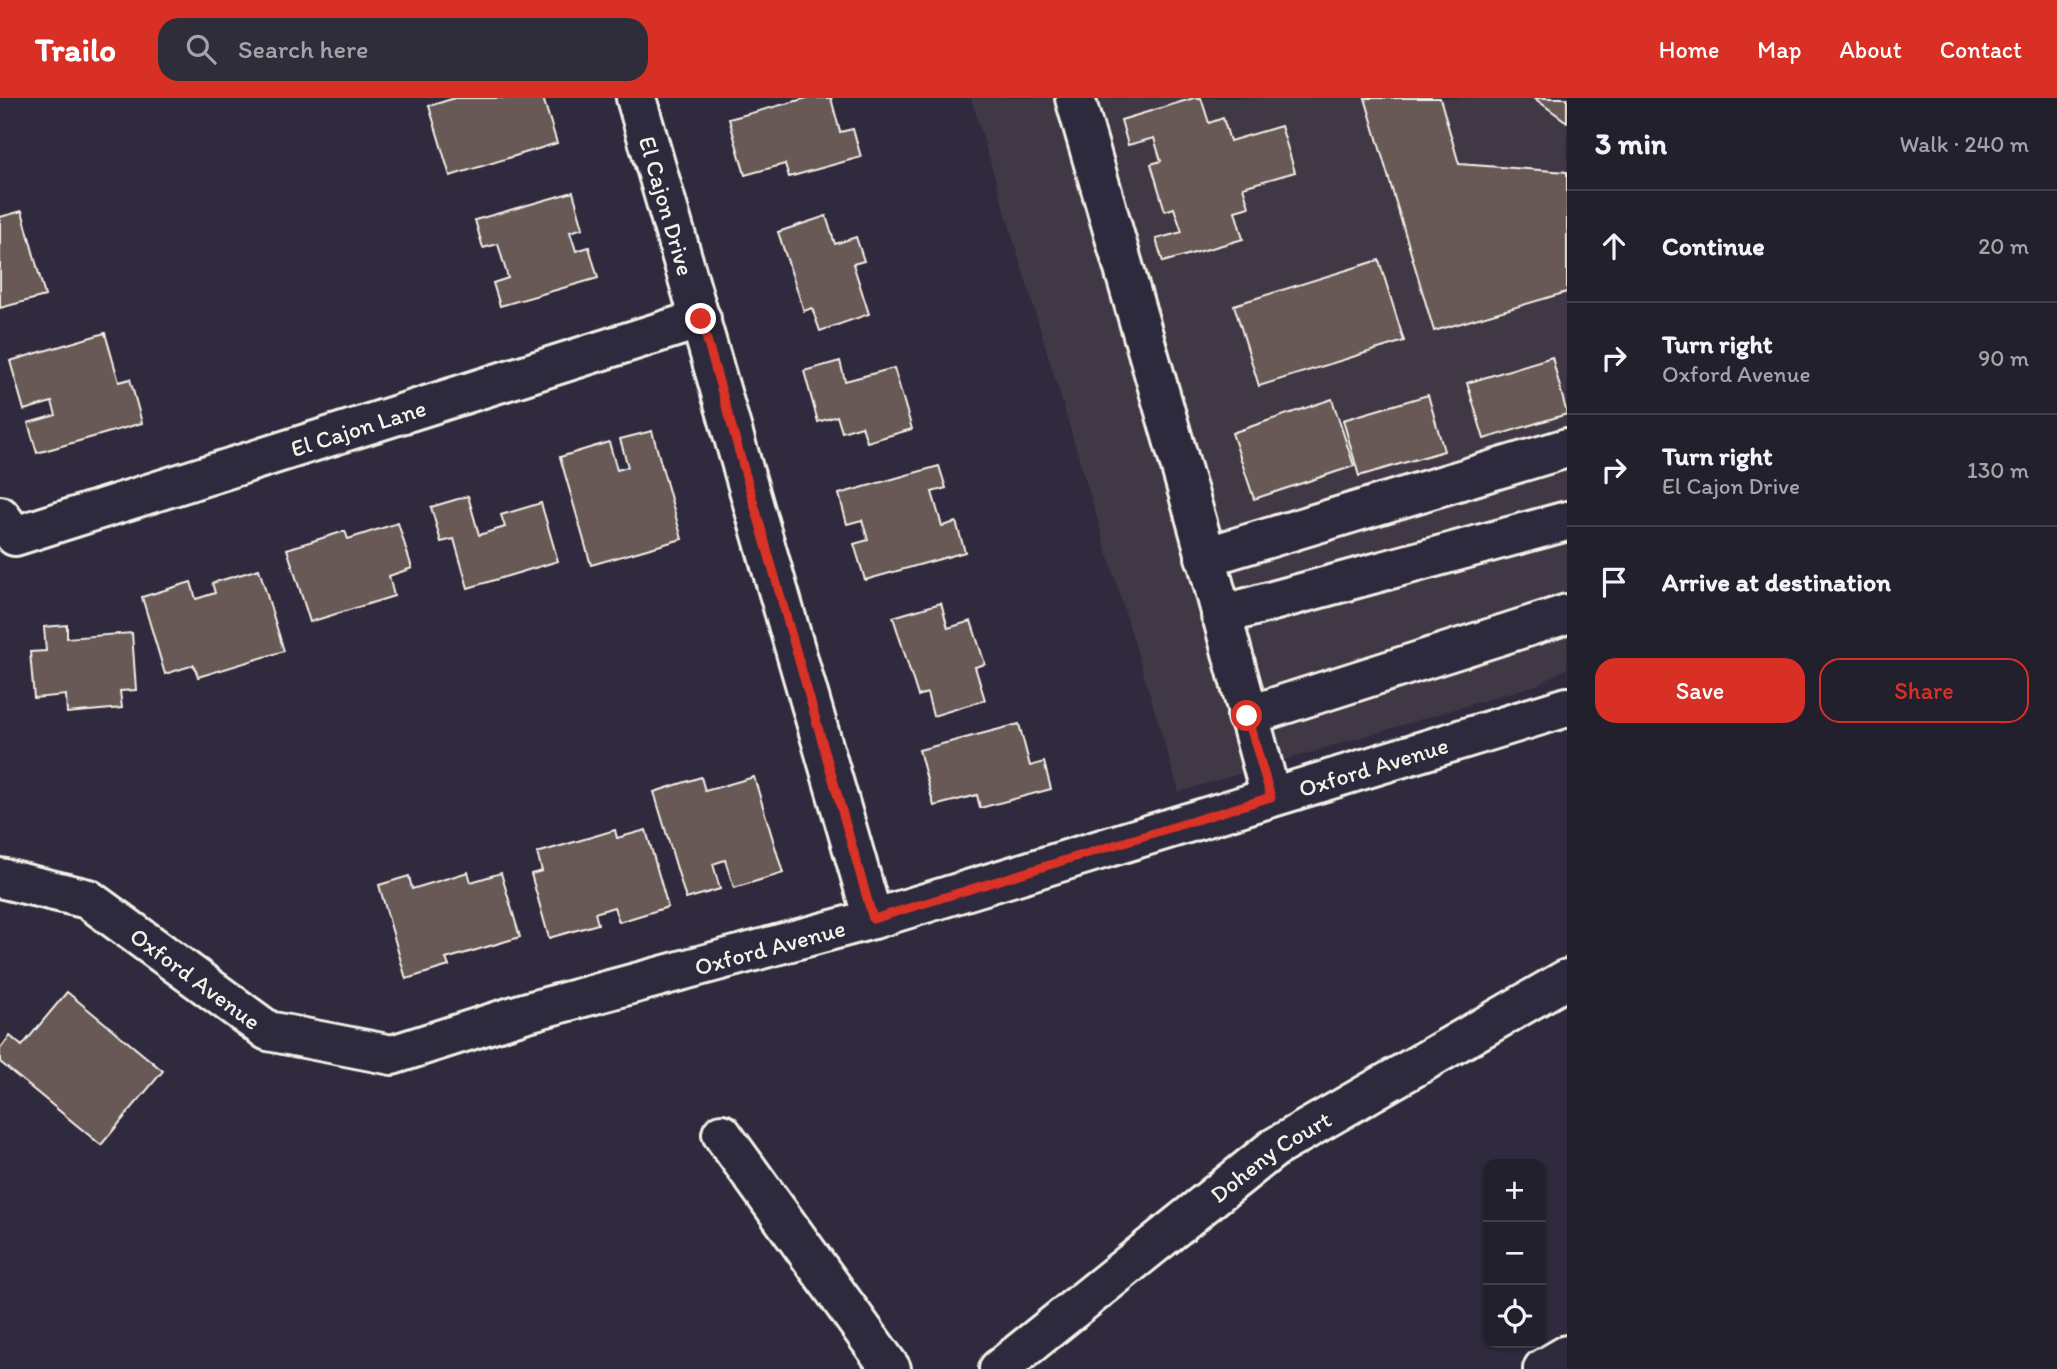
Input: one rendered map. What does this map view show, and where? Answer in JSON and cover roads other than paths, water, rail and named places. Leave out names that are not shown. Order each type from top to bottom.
[{"type":"street","name":"El Cajon Drive","points":[[636,98],[873,919]]},
{"type":"street","points":[[1075,98],[1271,797]]},
{"type":"street","name":"El Cajon Lane","points":[[7,526],[701,319]]},
{"type":"street","points":[[1205,557],[1567,448]]},
{"type":"street","points":[[1220,615],[1567,521]]},
{"type":"street","points":[[1247,716],[1567,614]]},
{"type":"street","name":"Oxford Avenue","points":[[0,878],[88,899],[268,1031],[392,1055],[524,1013],[873,919],[1567,706]]},
{"type":"street","name":"Doheny Court","points":[[999,1369],[1273,1148],[1567,979]]},
{"type":"street","points":[[722,1134],[891,1369]]},
{"type":"street","points":[[1543,1369],[1567,1355]]}]
